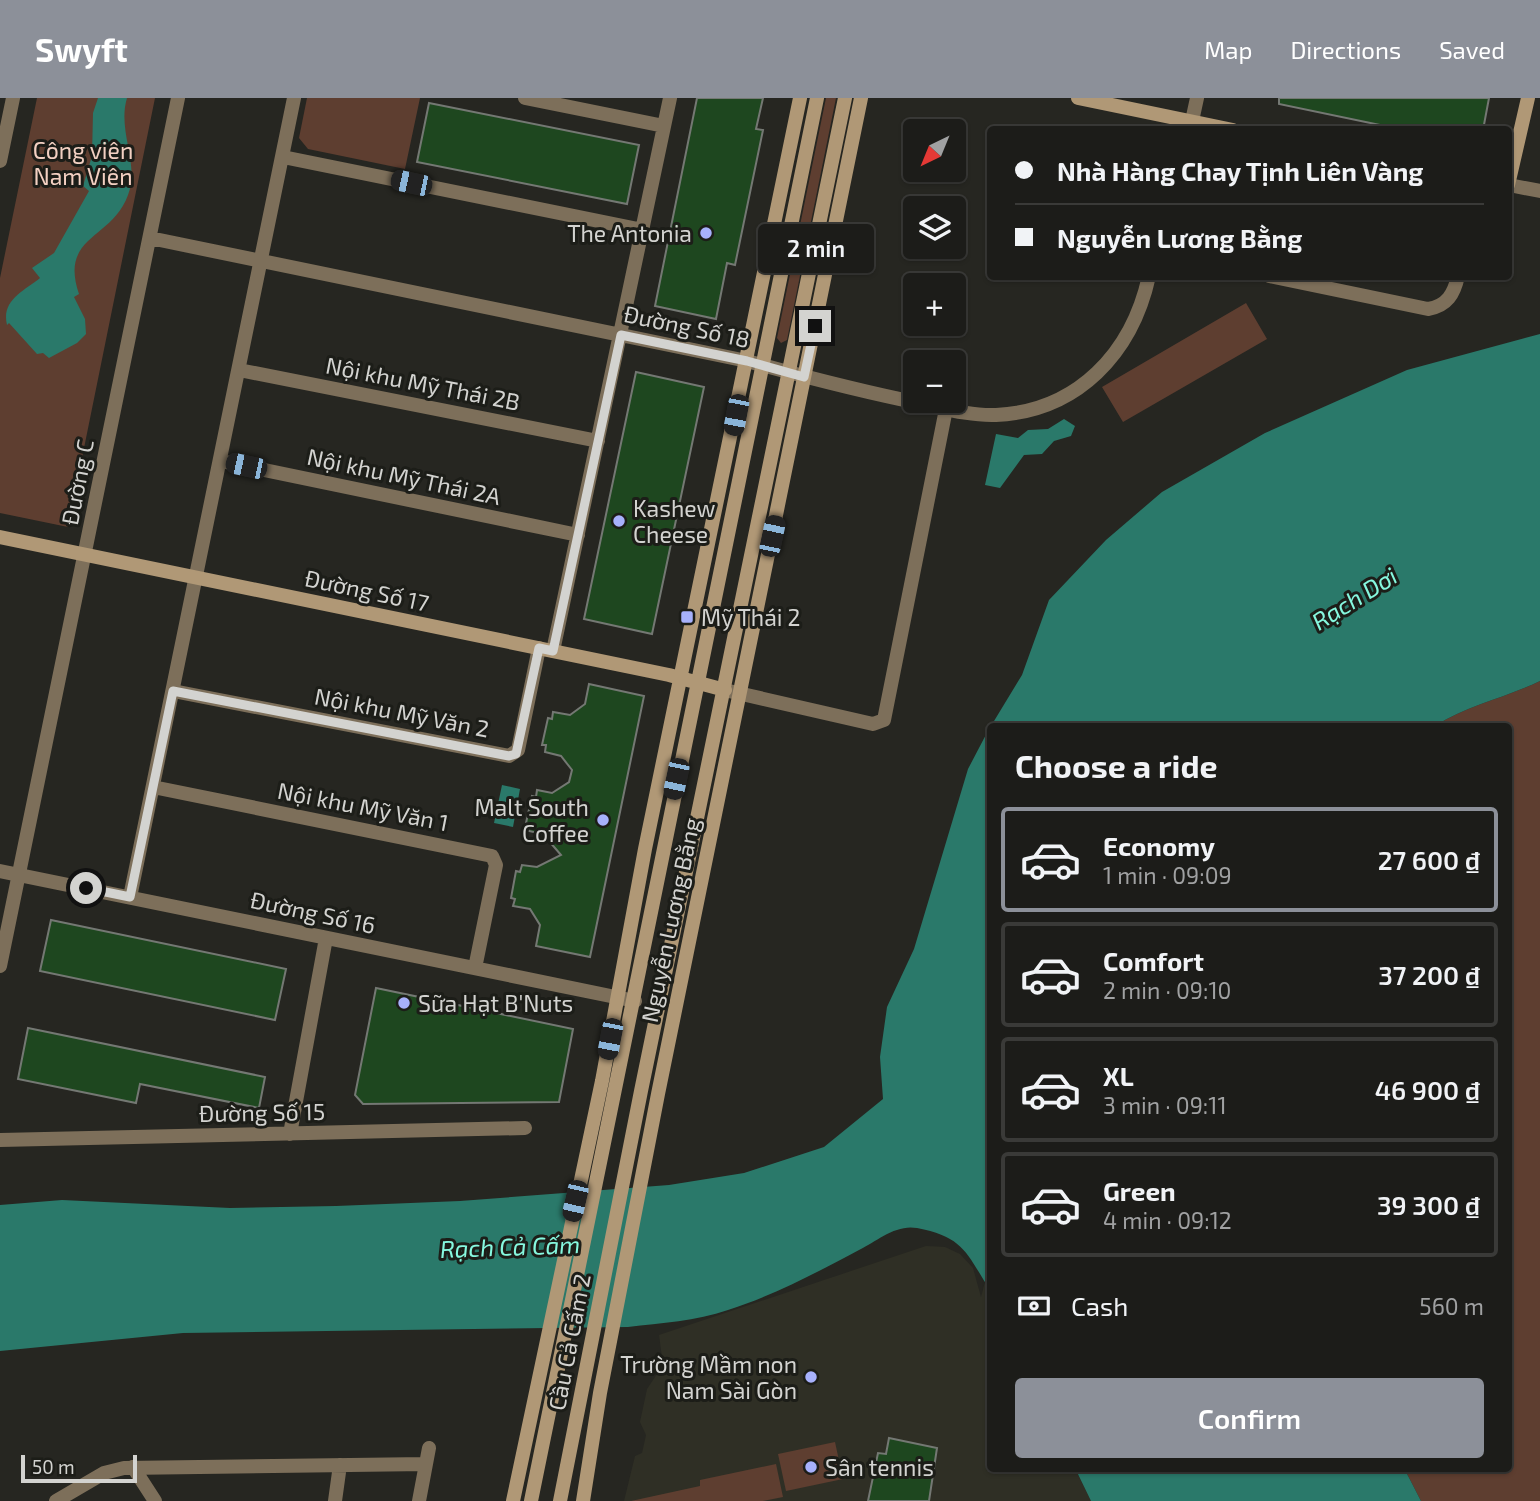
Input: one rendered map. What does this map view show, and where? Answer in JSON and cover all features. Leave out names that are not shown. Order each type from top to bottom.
[{"type":"main road","name":"Nguyễn Lương Bằng","points":[[618,1085],[747,361],[800,98]]},
{"type":"main road","name":"Nguyễn Lương Bằng","points":[[602,1081],[618,997],[689,680],[763,365],[817,98]]},
{"type":"main road","name":"Nguyễn Lương Bằng","points":[[658,1094],[789,373],[845,98]]},
{"type":"main road","name":"Nguyễn Lương Bằng","points":[[641,1091],[804,377],[861,98]]},
{"type":"main road","points":[[1512,171],[1528,98]]},
{"type":"main road","points":[[1084,99],[1204,126]]},
{"type":"main road","name":"Đường Số 17","points":[[0,537],[689,680],[732,692]]},
{"type":"main road","name":"Cầu Cả Cấm 2","points":[[513,1501],[602,1081]]},
{"type":"main road","name":"Cầu Cả Cấm 2","points":[[531,1501],[618,1085]]},
{"type":"main road","name":"Cầu Cả Cấm 2","points":[[561,1501],[641,1091]]},
{"type":"main road","name":"Cầu Cả Cấm 2","points":[[583,1501],[592,1440],[658,1094]]},
{"type":"street","points":[[0,161],[13,98]]},
{"type":"street","name":"Đường C","points":[[0,967],[178,98]]},
{"type":"street","points":[[130,897],[294,98]]},
{"type":"street","points":[[525,98],[664,126]]},
{"type":"street","name":"Nội khu Mỹ Văn 2","points":[[173,691],[509,756],[518,750],[578,535],[670,98]]},
{"type":"street","points":[[1183,123],[1197,98]]},
{"type":"street","points":[[283,157],[643,230]]},
{"type":"street","points":[[1512,186],[1540,191]]},
{"type":"street","name":"Đường Số 18","points":[[149,238],[747,361],[804,377],[903,399]]},
{"type":"street","name":"Đường Số 18","points":[[966,412],[1011,413],[1040,406],[1076,389],[1103,368],[1129,334],[1138,316],[1148,280]]},
{"type":"street","points":[[1288,280],[1428,309],[1436,308],[1449,299],[1456,280]]},
{"type":"street","name":"Nội khu Mỹ Thái 2B","points":[[239,370],[598,441]]},
{"type":"street","points":[[732,692],[873,724],[884,720],[945,413]]},
{"type":"street","name":"Nội khu Mỹ Thái 2A","points":[[220,461],[578,535]]},
{"type":"street","name":"Nội khu Mỹ Văn 1","points":[[153,787],[492,856],[496,865],[475,968]]},
{"type":"street","name":"Đường Số 16","points":[[0,871],[618,997]]},
{"type":"street","points":[[290,1134],[326,937]]},
{"type":"street","points":[[618,997],[635,1000]]},
{"type":"street","name":"Đường Số 15","points":[[0,1140],[525,1128]]},
{"type":"street","points":[[419,1501],[429,1448]]},
{"type":"street","points":[[56,1501],[104,1473],[133,1467],[426,1464]]},
{"type":"street","points":[[335,1501],[340,1465]]},
{"type":"street","points":[[133,1467],[155,1501]]},
{"type":"shaded area","name":"Trường Mầm non Nam Sài Gòn","points":[[926,1246],[945,1247],[960,1254],[973,1268],[981,1297],[985,1282],[987,1285],[987,1472],[1077,1472],[1091,1501],[624,1501],[635,1456],[642,1453],[646,1435],[640,1422],[647,1389],[663,1365],[659,1335]]},
{"type":"green space","name":"Công viên Nam Viên","points":[[37,98],[155,98],[68,527],[0,513],[0,278]]},
{"type":"green space","points":[[307,98],[420,98],[405,169],[308,149],[299,138]]},
{"type":"green space","points":[[826,98],[836,98],[787,340],[781,343],[777,338]]},
{"type":"green space","points":[[1246,303],[1267,339],[1123,422],[1102,387]]},
{"type":"green space","points":[[1540,681],[1540,1501],[1421,1501],[1406,1472],[1512,1472],[1512,723],[1441,723],[1460,712]]},
{"type":"green space","name":"Sân tennis","points":[[835,1442],[843,1479],[786,1491],[778,1454]]},
{"type":"green space","points":[[776,1464],[783,1497],[763,1501],[631,1501],[700,1486],[700,1480]]},
{"type":"water","points":[[98,98],[127,98],[125,123],[132,171],[131,183],[120,210],[81,249],[76,260],[75,275],[79,294],[74,297],[85,319],[86,334],[77,343],[49,358],[43,353],[37,354],[9,323],[7,325],[7,309],[15,297],[40,278],[32,268],[54,253],[89,191],[83,186],[92,156],[93,113]]},
{"type":"water","name":"Rạch Dơi","points":[[1540,334],[1540,681],[1460,712],[1441,723],[993,723],[1022,675],[1049,600],[1106,540],[1162,492],[1265,433],[1407,370]]},
{"type":"water","points":[[1064,419],[1075,426],[1071,436],[1054,441],[1042,454],[1024,455],[1000,488],[985,485],[996,434],[1018,438],[1028,430],[1048,429]]},
{"type":"water","name":"Rạch Cả Cấm","points":[[987,733],[987,1285],[969,1257],[955,1242],[933,1232],[909,1227],[887,1234],[811,1275],[761,1298],[716,1314],[678,1321],[628,1327],[183,1333],[0,1351],[0,1205],[62,1200],[230,1208],[460,1201],[669,1185],[744,1173],[824,1147],[883,1099],[880,1057],[887,1007],[914,949],[968,769]]},
{"type":"water","points":[[502,785],[520,789],[513,827],[494,823]]},
{"type":"water","points":[[1077,1472],[1406,1472],[1421,1501],[1091,1501]]},
{"type":"building","name":"The Antonia","points":[[697,98],[763,98],[756,129],[763,130],[735,265],[727,263],[716,319],[655,306]]},
{"type":"building","points":[[1279,98],[1489,98],[1484,126],[1385,126],[1279,104]]},
{"type":"building","points":[[429,103],[639,145],[627,204],[417,162]]},
{"type":"building","points":[[636,372],[704,387],[652,634],[584,619]]},
{"type":"building","points":[[589,684],[644,696],[590,957],[536,946],[540,925],[530,909],[513,906],[515,899],[511,898],[516,871],[520,872],[522,865],[537,867],[561,855],[543,834],[529,831],[530,824],[526,823],[532,796],[536,797],[537,790],[552,793],[569,782],[572,770],[561,756],[545,752],[546,745],[542,745],[548,718],[552,719],[553,712],[570,715],[585,704]]},
{"type":"building","points":[[51,920],[286,969],[275,1020],[40,971]]},
{"type":"building","points":[[376,988],[573,1029],[559,1102],[363,1104],[355,1095]]},
{"type":"building","points":[[28,1028],[265,1077],[259,1108],[140,1084],[136,1103],[18,1079]]},
{"type":"building","points":[[889,1438],[937,1448],[929,1501],[868,1501],[878,1453],[886,1454]]},
{"type":"place","name":"The Antonia","points":[[706,233]]},
{"type":"place","name":"Kashew Cheese","points":[[619,521]]},
{"type":"place","name":"Mỹ Thái 2","points":[[687,617]]},
{"type":"place","name":"Malt South Coffee","points":[[603,820]]},
{"type":"place","name":"Sữa Hạt B'Nuts","points":[[404,1003]]},
{"type":"place","name":"Trường Mầm non Nam Sài Gòn","points":[[811,1377]]},
{"type":"place","name":"Sân tennis","points":[[811,1467]]},
{"type":"route","points":[[86,888],[130,897],[173,691],[509,756],[516,754],[539,648],[553,651],[621,335],[747,361],[804,377],[815,326]]}]
